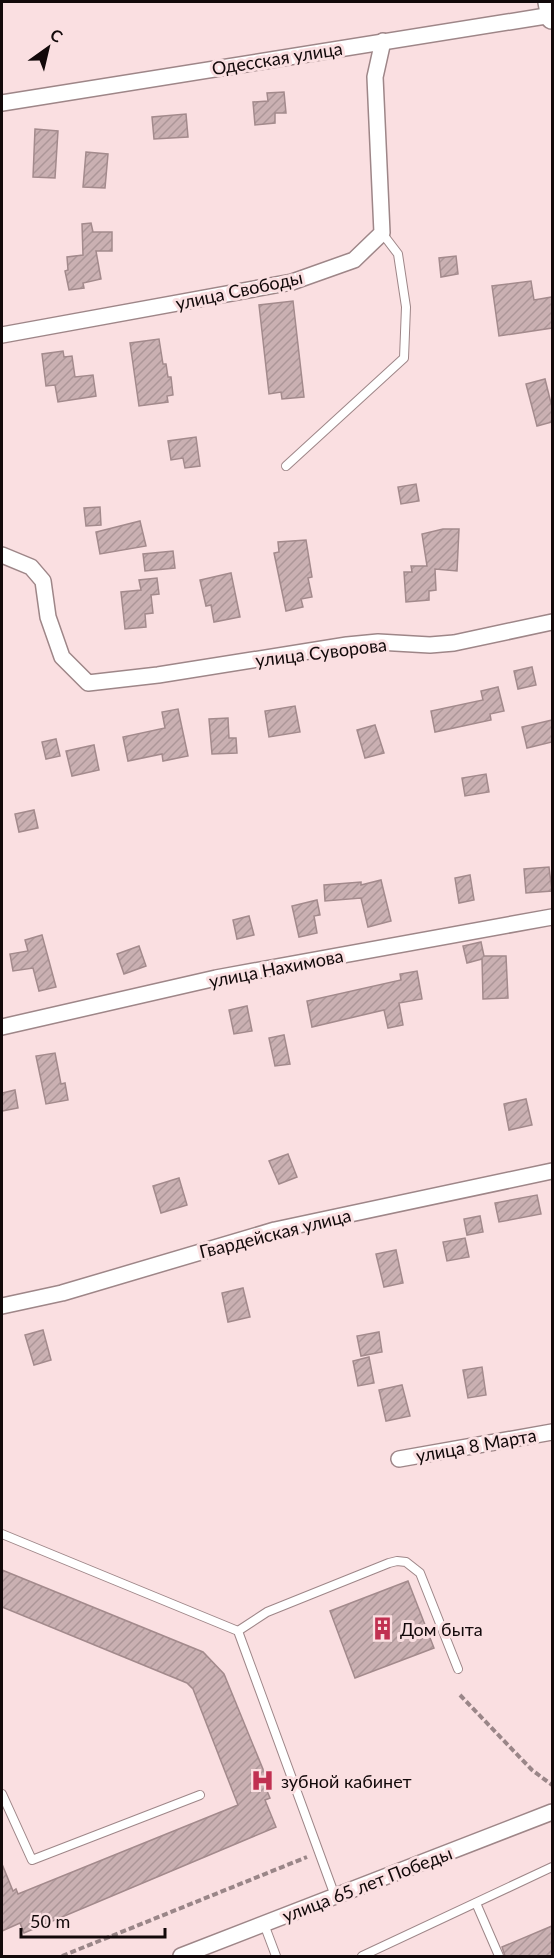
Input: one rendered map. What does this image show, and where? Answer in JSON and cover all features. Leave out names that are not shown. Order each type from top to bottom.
[{"type":"main road","points":[[549,2],[552,17]]},
{"type":"street","name":"Одесская улица","points":[[2,103],[383,41],[552,17]]},
{"type":"street","points":[[381,233],[375,77],[383,41]]},
{"type":"street","name":"улица Свободы","points":[[2,335],[292,282],[354,260],[381,233]]},
{"type":"street","name":"улица Суворова","points":[[2,555],[31,567],[43,581],[48,617],[62,657],[88,683],[158,675],[347,645],[378,642],[430,645],[454,643],[552,622]]},
{"type":"street","name":"улица Нахимова","points":[[2,1027],[216,978],[552,917]]},
{"type":"street","name":"Гвардейская улица","points":[[2,1306],[62,1293],[275,1230],[552,1171]]},
{"type":"street","name":"улица 8 Марта","points":[[399,1458],[552,1432]]},
{"type":"street","name":"улица 65 лет Победы","points":[[182,1956],[552,1812]]},
{"type":"lane","points":[[286,466],[404,358],[406,307],[398,254],[381,233]]},
{"type":"lane","points":[[2,1534],[238,1630],[335,1896]]},
{"type":"lane","points":[[238,1630],[267,1612],[389,1563],[406,1562],[420,1574],[458,1669]]},
{"type":"lane","points":[[2,1794],[32,1860],[200,1795]]},
{"type":"lane","points":[[362,1956],[552,1867]]},
{"type":"lane","points":[[476,1903],[499,1956]]},
{"type":"lane","points":[[264,1924],[276,1956]]},
{"type":"path","points":[[460,1695],[532,1770],[552,1785]]},
{"type":"path","points":[[63,1956],[319,1852]]},
{"type":"building","points":[[284,92],[286,113],[275,113],[275,123],[255,125],[253,102],[268,101],[267,93]]},
{"type":"building","points":[[186,114],[188,137],[154,139],[152,117]]},
{"type":"building","points":[[35,129],[58,131],[55,178],[33,177]]},
{"type":"building","points":[[86,152],[108,154],[105,188],[83,187]]},
{"type":"building","points":[[91,223],[93,232],[112,232],[112,251],[96,251],[101,279],[83,283],[84,288],[69,290],[65,271],[68,270],[67,257],[83,255],[82,224]]},
{"type":"building","points":[[456,256],[458,274],[441,277],[439,258]]},
{"type":"building","points":[[531,281],[534,300],[552,297],[552,328],[499,336],[492,286]]},
{"type":"building","points":[[293,301],[304,397],[282,399],[281,392],[269,394],[259,305]]},
{"type":"building","points":[[159,339],[163,364],[166,364],[168,377],[171,377],[173,395],[167,396],[168,402],[139,406],[130,343]]},
{"type":"building","points":[[63,351],[64,357],[72,356],[75,377],[93,375],[96,396],[58,402],[55,385],[46,386],[42,354]]},
{"type":"building","points":[[545,379],[552,407],[552,422],[537,426],[526,384]]},
{"type":"building","points":[[196,437],[200,466],[185,468],[183,458],[171,460],[168,441]]},
{"type":"building","points":[[416,484],[419,501],[401,504],[398,487]]},
{"type":"building","points":[[100,507],[101,525],[86,526],[84,508]]},
{"type":"building","points":[[140,521],[146,546],[100,554],[96,532]]},
{"type":"building","points":[[443,529],[459,529],[457,571],[435,569],[436,590],[429,591],[429,600],[406,602],[404,572],[412,572],[411,566],[427,566],[422,534]]},
{"type":"building","points":[[306,540],[312,577],[308,578],[312,597],[301,599],[303,607],[286,611],[274,553],[279,552],[278,542]]},
{"type":"building","points":[[173,551],[175,568],[145,571],[143,554]]},
{"type":"building","points":[[231,573],[240,617],[214,622],[211,605],[206,606],[200,580]]},
{"type":"building","points":[[157,578],[159,594],[151,595],[153,613],[145,614],[146,627],[125,629],[121,592],[141,590],[139,580]]},
{"type":"building","points":[[532,667],[536,685],[518,689],[514,671]]},
{"type":"building","points":[[498,687],[504,711],[490,714],[491,720],[435,732],[431,711],[483,700],[481,691]]},
{"type":"building","points":[[295,706],[300,732],[269,737],[265,711]]},
{"type":"building","points":[[178,709],[188,756],[163,761],[162,754],[128,761],[123,737],[165,728],[162,712]]},
{"type":"building","points":[[228,718],[229,738],[236,738],[237,753],[212,754],[209,719]]},
{"type":"building","points":[[552,720],[552,742],[527,748],[522,727]]},
{"type":"building","points":[[375,725],[384,753],[365,758],[357,730]]},
{"type":"building","points":[[56,739],[60,756],[46,759],[42,742]]},
{"type":"building","points":[[94,745],[99,770],[72,776],[66,751]]},
{"type":"building","points":[[486,774],[489,792],[465,796],[462,778]]},
{"type":"building","points":[[34,810],[38,828],[19,832],[15,814]]},
{"type":"building","points":[[549,867],[552,891],[526,893],[524,869]]},
{"type":"building","points":[[470,875],[474,900],[459,903],[455,878]]},
{"type":"building","points":[[381,880],[391,921],[368,927],[361,898],[325,901],[324,885],[361,882],[361,885]]},
{"type":"building","points":[[317,900],[320,915],[314,916],[317,933],[299,937],[292,906]]},
{"type":"building","points":[[249,916],[254,935],[237,939],[233,920]]},
{"type":"building","points":[[42,935],[56,987],[39,991],[33,968],[13,971],[10,954],[28,951],[25,940]]},
{"type":"building","points":[[481,942],[484,956],[506,956],[508,998],[483,999],[482,959],[467,963],[463,946]]},
{"type":"building","points":[[139,946],[146,966],[124,974],[117,954]]},
{"type":"building","points":[[417,971],[422,999],[399,1003],[403,1025],[388,1028],[384,1010],[312,1027],[307,1001],[401,980],[400,974]]},
{"type":"building","points":[[247,1006],[252,1031],[234,1034],[229,1010]]},
{"type":"building","points":[[284,1035],[290,1064],[275,1066],[269,1038]]},
{"type":"building","points":[[55,1053],[61,1084],[65,1083],[68,1100],[46,1104],[36,1056]]},
{"type":"building","points":[[15,1090],[18,1108],[2,1111],[2,1093]]},
{"type":"building","points":[[526,1099],[532,1125],[509,1130],[504,1104]]},
{"type":"building","points":[[288,1154],[297,1177],[279,1184],[269,1161]]},
{"type":"building","points":[[179,1178],[187,1205],[161,1213],[153,1186]]},
{"type":"building","points":[[537,1195],[541,1214],[499,1222],[495,1203]]},
{"type":"building","points":[[480,1216],[483,1232],[467,1235],[464,1219]]},
{"type":"building","points":[[465,1238],[469,1257],[447,1261],[443,1242]]},
{"type":"building","points":[[396,1250],[403,1283],[384,1287],[376,1254]]},
{"type":"building","points":[[243,1288],[250,1317],[228,1322],[222,1293]]},
{"type":"building","points":[[43,1330],[51,1360],[34,1365],[25,1335]]},
{"type":"building","points":[[379,1332],[382,1352],[361,1356],[357,1336]]},
{"type":"building","points":[[369,1357],[374,1383],[358,1386],[353,1361]]},
{"type":"building","points":[[482,1367],[486,1395],[468,1398],[463,1370]]},
{"type":"building","points":[[402,1385],[410,1416],[386,1421],[379,1390]]},
{"type":"building","points":[[2,1570],[203,1652],[224,1674],[267,1779],[263,1781],[270,1798],[265,1800],[276,1827],[24,1933],[20,1923],[2,1931],[2,1864],[13,1891],[16,1889],[18,1894],[238,1805],[193,1689],[187,1683],[2,1607]]},
{"type":"building","name":"Дом быта","points":[[408,1581],[434,1648],[355,1678],[330,1611]]},
{"type":"building","points":[[552,1926],[552,1956],[505,1956],[502,1947]]},
{"type":"place","name":"Дом быта","points":[[382,1629]]},
{"type":"place","name":"зубной кабинет","points":[[263,1781]]}]
